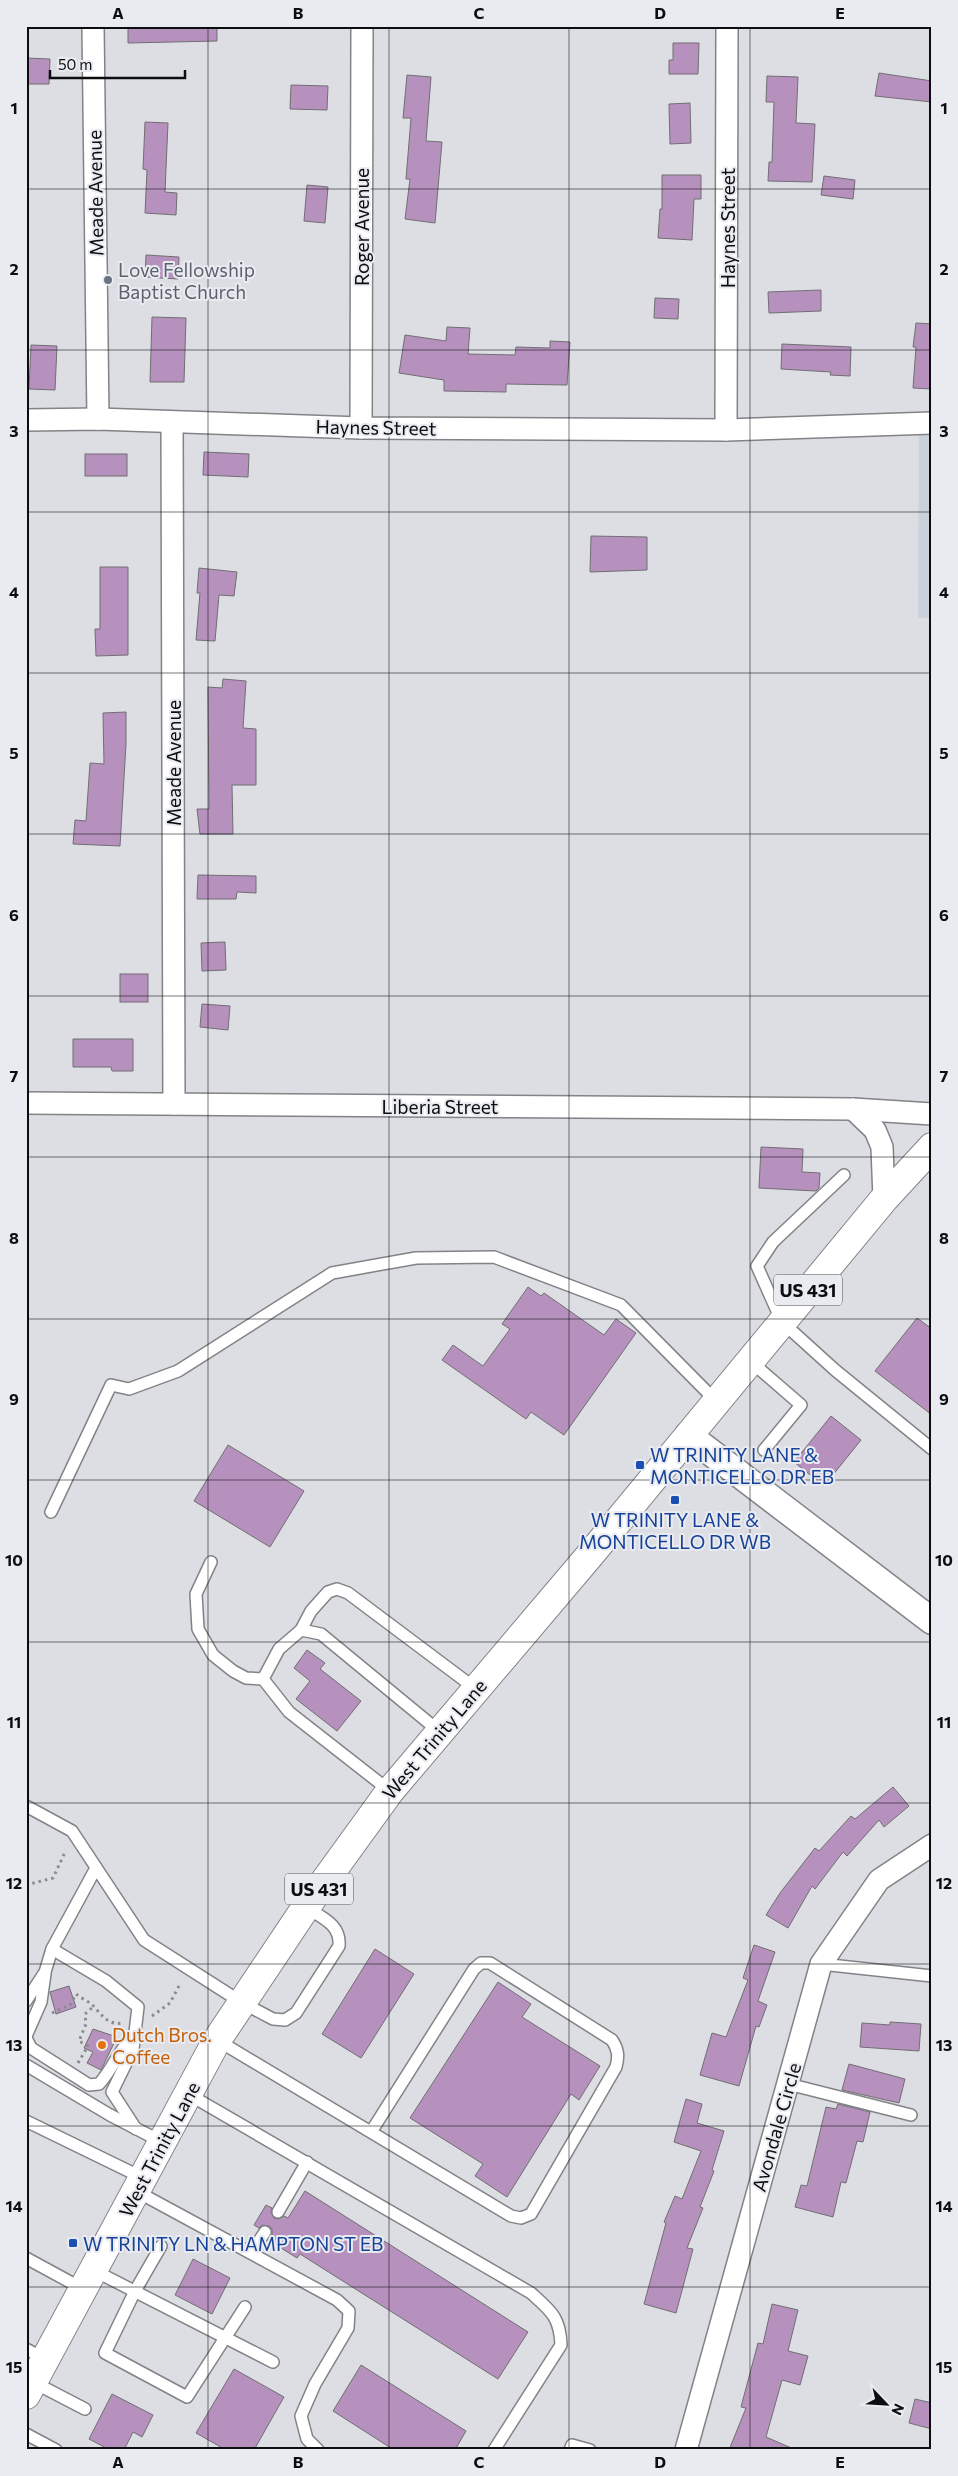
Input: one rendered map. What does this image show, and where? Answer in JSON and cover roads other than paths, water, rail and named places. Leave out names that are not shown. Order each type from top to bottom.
[{"type":"main road","name":"West Trinity Lane","points":[[33,2371],[88,2280],[217,2040],[306,1907],[390,1791],[884,1199],[932,1147]]},
{"type":"street","name":"Meade Avenue","points":[[93,26],[98,419]]},
{"type":"street","name":"Roger Avenue","points":[[361,428],[362,26]]},
{"type":"street","name":"Haynes Street","points":[[726,430],[727,26]]},
{"type":"street","name":"Haynes Street","points":[[26,420],[98,419],[361,428],[726,430],[932,423]]},
{"type":"street","name":"Meade Avenue","points":[[172,422],[174,1104]]},
{"type":"street","name":"Liberia Street","points":[[26,1103],[853,1109],[932,1114]]},
{"type":"street","points":[[853,1109],[875,1130],[882,1147],[884,1199]]},
{"type":"street","points":[[688,1435],[932,1621]]},
{"type":"street","name":"Avondale Circle","points":[[686,2450],[821,1964],[880,1880],[932,1845]]},
{"type":"lane","points":[[844,1175],[774,1242],[757,1266],[782,1322],[835,1370],[932,1449]]},
{"type":"lane","points":[[51,1512],[111,1385],[129,1389],[178,1372],[332,1273],[416,1258],[494,1257],[621,1305],[716,1401]]},
{"type":"lane","points":[[750,1361],[801,1404],[764,1450]]},
{"type":"lane","points":[[212,1562],[196,1594],[198,1628],[214,1654],[233,1671],[246,1678],[263,1679],[289,1712],[390,1791]]},
{"type":"lane","points":[[263,1679],[279,1649],[301,1630],[311,1611],[328,1592],[337,1589],[348,1593],[476,1689]]},
{"type":"lane","points":[[301,1630],[321,1634],[440,1732]]},
{"type":"lane","points":[[26,1806],[72,1831],[144,1940],[241,2002],[273,2019],[285,2020],[296,2013],[339,1946],[340,1935],[336,1928],[306,1907]]},
{"type":"lane","points":[[96,1868],[52,1949],[45,1972],[41,2002],[26,2037],[31,2048],[88,2085],[99,2084],[106,2076],[124,2043],[134,2034]]},
{"type":"lane","points":[[52,1949],[106,1981],[138,2007],[133,2048],[112,2092],[136,2129]]},
{"type":"lane","points":[[217,2040],[511,2216],[521,2218],[530,2214],[616,2066],[618,2058],[617,2047],[612,2040],[490,1963],[481,1963],[474,1969],[371,2132]]},
{"type":"lane","points":[[821,1964],[932,1976]]},
{"type":"lane","points":[[26,2001],[45,1972]]},
{"type":"lane","points":[[26,2064],[136,2129],[162,2142]]},
{"type":"lane","points":[[788,2084],[911,2115]]},
{"type":"lane","points":[[188,2094],[531,2293],[553,2312],[560,2328],[561,2345],[494,2450]]},
{"type":"lane","points":[[26,2121],[139,2185],[251,2253],[337,2300],[349,2312],[348,2328],[315,2384],[301,2416],[306,2439],[318,2450]]},
{"type":"lane","points":[[278,2212],[307,2162]]},
{"type":"lane","points":[[251,2253],[265,2232]]},
{"type":"lane","points":[[161,2246],[135,2292],[105,2353],[187,2397],[245,2307]]},
{"type":"lane","points":[[26,2258],[88,2280],[135,2292],[273,2362]]},
{"type":"lane","points":[[33,2371],[85,2409]]},
{"type":"lane","points":[[26,2434],[56,2450]]},
{"type":"lane","points":[[570,2450],[572,2445],[590,2450]]},
{"type":"place","name":"Love Fellowship Baptist Church","points":[[108,280]]},
{"type":"place","name":"W TRINITY LANE & MONTICELLO DR EB","points":[[640,1465]]},
{"type":"place","name":"W TRINITY LANE & MONTICELLO DR WB","points":[[675,1500]]},
{"type":"place","name":"Dutch Bros. Coffee","points":[[102,2045]]},
{"type":"place","name":"W TRINITY LN & HAMPTON ST EB","points":[[73,2243]]}]
